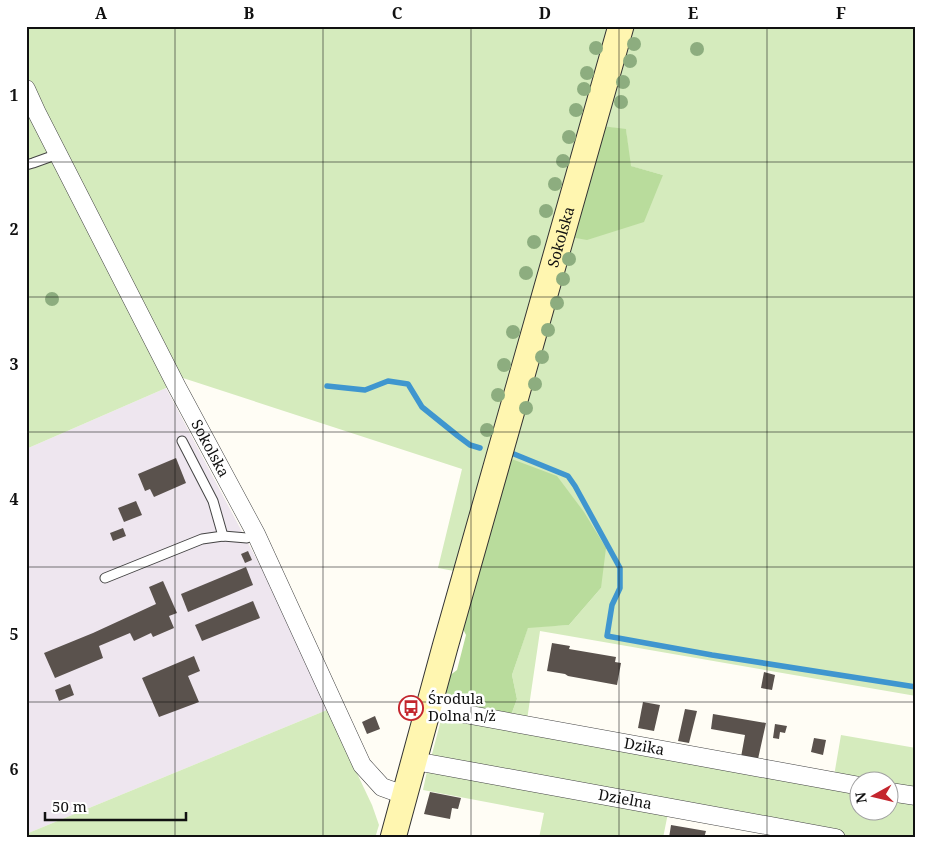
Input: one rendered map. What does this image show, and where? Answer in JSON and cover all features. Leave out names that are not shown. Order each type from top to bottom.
[{"type":"street","name":"Sokolska","points":[[393,838],[621,26]]},
{"type":"street","name":"Sokolska","points":[[26,89],[177,387],[256,534],[362,765],[382,787],[404,795]]},
{"type":"street","name":"Dzika","points":[[429,706],[462,714],[850,784]]},
{"type":"street","name":"Dzielna","points":[[414,759],[426,763],[836,838]]},
{"type":"street","points":[[900,794],[916,796]]},
{"type":"lane","points":[[26,165],[58,154]]},
{"type":"lane","points":[[182,441],[213,501],[223,536]]},
{"type":"lane","points":[[105,578],[202,539],[223,536],[247,538],[256,534]]},
{"type":"shaded area","points":[[166,388],[284,611],[327,710],[26,834],[26,449]]},
{"type":"green space","points":[[26,26],[608,26],[454,571],[438,568],[462,469],[183,378],[166,388],[26,449]]},
{"type":"green space","points":[[631,26],[916,26],[916,696],[540,631],[527,720],[510,718],[517,699],[512,675],[528,627],[569,625],[601,588],[509,458],[570,237],[663,175],[630,166],[626,130],[602,126]]},
{"type":"green space","points":[[602,126],[626,129],[631,166],[663,175],[644,222],[587,240],[570,237]]},
{"type":"green space","points":[[509,458],[557,476],[584,512],[606,548],[601,588],[569,625],[528,628],[512,675],[517,699],[510,718],[448,707],[443,699],[449,676],[457,670],[466,635],[462,627]]},
{"type":"green space","points":[[327,710],[372,805],[379,825],[375,838],[26,838],[26,834]]},
{"type":"green space","points":[[442,716],[850,789],[850,822],[900,822],[900,798],[916,801],[916,838],[863,838],[843,835],[431,758]]},
{"type":"green space","points":[[841,735],[916,748],[916,791],[900,788],[900,772],[850,772],[850,779],[834,776]]},
{"type":"green space","points":[[427,771],[668,813],[663,838],[539,838],[544,813],[423,790]]},
{"type":"building","points":[[176,458],[186,483],[154,497],[150,489],[145,491],[138,474]]},
{"type":"building","points":[[136,501],[142,515],[124,522],[118,508]]},
{"type":"building","points":[[123,528],[126,536],[113,541],[110,533]]},
{"type":"building","points":[[248,551],[252,560],[245,563],[241,554]]},
{"type":"building","points":[[246,567],[253,585],[188,612],[181,594]]},
{"type":"building","points":[[163,581],[177,613],[169,616],[174,628],[153,637],[151,633],[134,641],[130,633],[99,646],[103,658],[55,678],[44,653],[156,604],[149,587]]},
{"type":"building","points":[[253,601],[260,618],[202,641],[195,625]]},
{"type":"building","points":[[552,643],[570,646],[569,649],[616,657],[615,662],[621,663],[617,685],[547,671]]},
{"type":"building","points":[[194,656],[200,671],[188,676],[199,702],[159,717],[142,678]]},
{"type":"building","points":[[764,672],[775,675],[772,690],[761,688]]},
{"type":"building","points":[[70,684],[74,695],[59,701],[55,690]]},
{"type":"building","points":[[643,702],[660,705],[654,731],[638,728]]},
{"type":"building","points":[[685,709],[697,711],[689,743],[678,741]]},
{"type":"building","points":[[713,714],[766,723],[758,759],[741,757],[745,735],[711,729]]},
{"type":"building","points":[[375,716],[380,729],[367,734],[362,722]]},
{"type":"building","points":[[775,724],[787,726],[785,733],[780,732],[779,739],[773,738]]},
{"type":"building","points":[[814,738],[826,740],[823,755],[811,752]]},
{"type":"building","points":[[430,792],[461,798],[458,809],[452,808],[450,819],[424,814]]},
{"type":"building","points":[[671,825],[706,831],[704,838],[669,838]]},
{"type":"waterway","points":[[327,386],[365,390],[388,381],[408,384],[422,407],[470,445],[480,448]]},
{"type":"waterway","points":[[514,454],[568,476],[620,568],[620,588],[612,605],[607,636],[712,655],[916,687]]},
{"type":"place","name":"Środula Dolna n/ż","points":[[411,708]]}]
